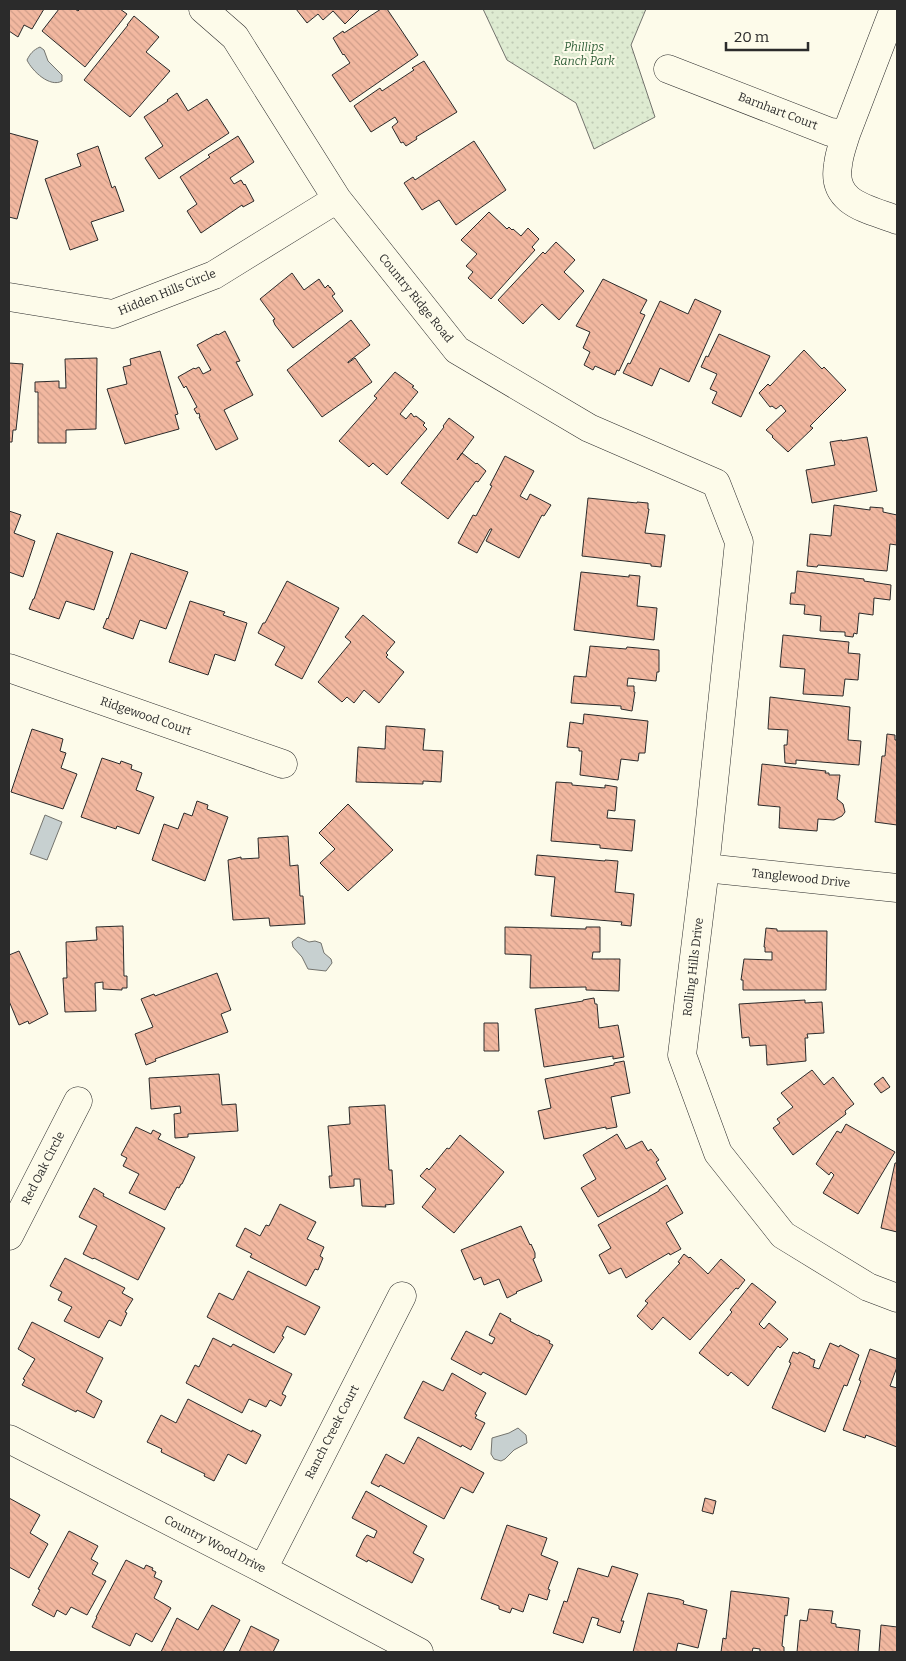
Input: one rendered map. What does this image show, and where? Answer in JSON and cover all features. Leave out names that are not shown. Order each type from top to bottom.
[{"type":"street","name":"Country Ridge Road","points":[[202,9],[235,37],[337,199],[457,350],[589,428],[716,483],[740,542]]},
{"type":"street","points":[[894,9],[889,43],[846,134],[838,164],[837,178],[841,192],[852,203],[897,220]]},
{"type":"street","name":"Barnhart Court","points":[[668,69],[830,132],[846,134]]},
{"type":"street","name":"Hidden Hills Circle","points":[[9,297],[113,314],[214,275],[337,199]]},
{"type":"street","name":"Rolling Hills Drive","points":[[740,542],[705,868],[682,1055],[718,1153],[783,1235],[868,1287],[897,1298]]},
{"type":"street","name":"Ridgewood Court","points":[[9,668],[283,764]]},
{"type":"street","name":"Tanglewood Drive","points":[[705,868],[897,888]]},
{"type":"street","name":"Red Oak Circle","points":[[9,1236],[78,1101]]},
{"type":"street","name":"Ranch Creek Court","points":[[263,1568],[402,1296]]},
{"type":"street","name":"Country Wood Drive","points":[[9,1439],[263,1568],[418,1652]]},
{"type":"green space","name":"Phillips Ranch Park","points":[[483,9],[646,9],[631,45],[655,117],[594,149],[576,103],[507,60]]},
{"type":"shaded area","points":[[40,47],[44,50],[48,61],[62,75],[62,81],[57,83],[47,80],[29,64],[27,60],[29,56]]},
{"type":"shaded area","points":[[45,815],[62,822],[47,860],[30,854]]},
{"type":"shaded area","points":[[298,937],[309,942],[321,943],[324,953],[331,959],[332,963],[326,971],[308,969],[302,957],[293,947],[292,942]]},
{"type":"shaded area","points":[[518,1428],[526,1435],[527,1443],[514,1450],[501,1461],[494,1459],[491,1454],[492,1438]]},
{"type":"building","points":[[9,9],[44,9],[32,29],[24,25],[18,37],[9,31]]},
{"type":"building","points":[[59,9],[75,9],[78,11],[80,9],[120,9],[127,14],[85,67],[42,31]]},
{"type":"building","points":[[296,9],[360,9],[345,24],[333,11],[323,20],[318,14],[307,23]]},
{"type":"building","points":[[381,9],[387,9],[418,55],[350,102],[332,75],[350,63],[333,38]]},
{"type":"building","points":[[134,16],[159,37],[146,52],[170,71],[130,117],[84,80]]},
{"type":"building","points":[[424,61],[457,112],[416,137],[417,139],[406,146],[403,142],[401,143],[392,127],[398,122],[395,117],[371,132],[354,106],[380,88],[382,91],[414,70],[412,68]]},
{"type":"building","points":[[177,93],[188,111],[207,99],[229,133],[159,179],[145,158],[163,146],[144,117]]},
{"type":"building","points":[[9,133],[38,141],[17,219],[9,217]]},
{"type":"building","points":[[238,136],[254,162],[230,178],[234,184],[241,180],[254,201],[243,207],[242,205],[201,233],[187,211],[197,204],[180,177],[210,157],[208,155]]},
{"type":"building","points":[[474,141],[506,190],[456,225],[439,200],[422,210],[404,183],[413,177],[415,180]]},
{"type":"building","points":[[98,146],[112,188],[115,186],[124,211],[91,222],[98,240],[70,250],[45,179],[81,166],[77,154]]},
{"type":"building","points":[[489,212],[507,229],[509,227],[513,229],[521,236],[528,228],[539,239],[532,247],[535,250],[491,299],[468,278],[473,272],[466,266],[477,254],[461,240]]},
{"type":"building","points":[[556,242],[575,260],[564,272],[584,291],[559,320],[542,304],[523,324],[498,300],[543,252],[545,254]]},
{"type":"building","points":[[292,273],[304,290],[319,279],[325,288],[328,285],[335,294],[332,296],[343,311],[293,348],[275,325],[273,320],[275,319],[260,299]]},
{"type":"building","points":[[603,279],[647,300],[640,313],[645,315],[619,371],[617,370],[615,375],[595,366],[593,370],[584,365],[590,352],[583,348],[590,332],[576,326]]},
{"type":"building","points":[[695,299],[721,311],[689,382],[660,368],[652,386],[623,373],[628,363],[630,364],[660,301],[688,314]]},
{"type":"building","points":[[351,320],[370,345],[348,363],[355,358],[372,382],[322,417],[287,370]]},
{"type":"building","points":[[225,331],[240,361],[236,362],[253,395],[224,410],[238,439],[216,450],[199,417],[199,413],[197,414],[194,409],[197,407],[186,386],[184,388],[178,377],[194,368],[199,367],[203,374],[211,370],[197,345]]},
{"type":"building","points":[[719,334],[770,356],[741,417],[712,403],[717,392],[710,389],[717,374],[701,367]]},
{"type":"building","points":[[804,350],[846,390],[810,426],[813,428],[788,452],[766,430],[786,411],[781,405],[776,409],[772,406],[770,407],[759,393],[768,384],[770,386]]},
{"type":"building","points":[[160,351],[178,414],[175,415],[179,429],[125,444],[107,389],[127,384],[123,367],[131,365],[130,359]]},
{"type":"building","points":[[97,358],[96,429],[66,430],[66,443],[38,443],[38,392],[35,392],[35,382],[59,381],[59,388],[66,388],[65,359]]},
{"type":"building","points":[[9,363],[23,364],[16,430],[13,430],[12,442],[9,442]]},
{"type":"building","points":[[395,372],[414,386],[412,387],[418,392],[400,414],[406,419],[411,413],[414,417],[416,416],[425,423],[423,425],[427,429],[387,475],[373,463],[369,467],[339,441],[377,398],[374,396]]},
{"type":"building","points":[[449,418],[474,437],[462,453],[486,471],[478,482],[476,481],[448,519],[401,483]]},
{"type":"building","points":[[867,437],[877,491],[812,503],[806,470],[835,465],[830,442]]},
{"type":"building","points":[[505,456],[534,471],[520,496],[527,500],[530,494],[551,505],[544,516],[542,515],[519,558],[486,541],[492,529],[490,529],[477,553],[458,543],[473,515],[476,516]]},
{"type":"building","points":[[588,498],[648,503],[649,509],[645,533],[665,535],[661,567],[651,566],[651,564],[582,556]]},
{"type":"building","points":[[834,505],[870,510],[870,507],[883,508],[883,512],[897,515],[897,545],[890,544],[887,571],[818,565],[817,567],[807,566],[810,534],[831,536]]},
{"type":"building","points":[[9,511],[21,515],[14,533],[35,541],[23,577],[9,572]]},
{"type":"building","points":[[57,533],[113,552],[94,610],[66,601],[59,619],[29,609]]},
{"type":"building","points":[[131,553],[188,572],[166,629],[140,620],[133,639],[103,628],[108,619]]},
{"type":"building","points":[[797,571],[864,579],[864,581],[891,585],[890,600],[874,598],[873,615],[859,613],[857,634],[854,633],[853,637],[845,636],[845,632],[820,631],[821,616],[804,614],[805,605],[790,604],[791,593],[795,593]]},
{"type":"building","points":[[581,572],[629,577],[629,575],[640,576],[637,606],[657,608],[654,640],[574,630]]},
{"type":"building","points":[[287,581],[339,608],[302,679],[275,665],[285,647],[258,633]]},
{"type":"building","points":[[190,601],[225,612],[223,615],[247,623],[235,661],[215,654],[208,675],[169,662]]},
{"type":"building","points":[[363,615],[395,642],[386,653],[388,655],[386,657],[404,672],[379,703],[364,690],[354,703],[347,697],[342,702],[318,682],[351,642],[345,637]]},
{"type":"building","points":[[783,635],[849,642],[848,653],[860,654],[858,680],[845,679],[843,696],[803,694],[805,669],[780,667]]},
{"type":"building","points":[[590,646],[659,650],[659,672],[657,672],[656,681],[628,678],[627,686],[634,686],[635,692],[632,711],[621,709],[621,706],[571,703],[574,676],[586,677]]},
{"type":"building","points":[[770,697],[850,707],[848,740],[861,741],[859,765],[796,760],[796,764],[785,763],[784,745],[787,745],[788,730],[768,729]]},
{"type":"building","points":[[584,714],[648,721],[645,753],[639,753],[638,761],[621,759],[618,780],[580,775],[582,751],[579,751],[579,748],[567,747],[570,722],[583,724]]},
{"type":"building","points":[[386,726],[425,729],[423,750],[443,751],[441,782],[423,781],[423,784],[356,782],[358,747],[385,749]]},
{"type":"building","points":[[32,729],[63,739],[60,751],[66,753],[61,768],[77,774],[63,809],[11,792]]},
{"type":"building","points":[[887,734],[895,735],[895,740],[897,740],[897,825],[875,822],[882,756],[885,756]]},
{"type":"building","points":[[102,758],[120,764],[121,761],[132,765],[131,769],[142,773],[136,790],[154,797],[139,834],[117,826],[116,829],[81,817]]},
{"type":"building","points":[[762,764],[826,771],[825,773],[829,773],[829,775],[840,775],[837,799],[843,804],[845,812],[834,820],[818,819],[817,831],[779,828],[780,807],[758,805]]},
{"type":"building","points":[[556,782],[605,788],[605,785],[617,787],[615,811],[608,810],[607,818],[635,820],[632,851],[600,848],[600,845],[551,841]]},
{"type":"building","points":[[197,801],[208,805],[207,809],[228,817],[205,881],[152,860],[164,824],[178,829],[184,813],[192,816]]},
{"type":"building","points":[[348,804],[393,850],[348,891],[320,863],[335,849],[319,833]]},
{"type":"building","points":[[288,836],[290,866],[298,865],[300,896],[303,896],[305,924],[270,926],[269,918],[233,920],[228,860],[241,857],[241,859],[259,858],[258,838]]},
{"type":"building","points":[[537,855],[618,861],[615,892],[634,894],[631,926],[621,925],[622,922],[551,916],[555,877],[535,875]]},
{"type":"building","points":[[123,926],[124,976],[127,976],[127,988],[122,988],[122,990],[103,989],[103,982],[95,983],[96,1011],[65,1012],[63,978],[67,978],[66,942],[97,940],[96,927]]},
{"type":"building","points":[[505,927],[586,929],[586,927],[600,927],[600,952],[593,952],[592,959],[620,959],[619,991],[586,990],[586,987],[530,988],[531,955],[505,954]]},
{"type":"building","points":[[766,928],[777,929],[777,931],[827,931],[826,990],[743,990],[743,980],[741,980],[744,959],[772,960],[772,952],[765,952],[764,947]]},
{"type":"building","points":[[19,951],[48,1014],[29,1024],[28,1021],[19,1025],[9,1001],[9,955]]},
{"type":"building","points":[[217,973],[231,1010],[221,1014],[228,1032],[155,1059],[156,1061],[146,1065],[135,1034],[153,1027],[141,999],[154,994],[155,996]]},
{"type":"building","points":[[594,998],[595,1004],[597,1004],[599,1028],[618,1025],[624,1057],[613,1059],[613,1056],[544,1067],[535,1009]]},
{"type":"building","points":[[805,1000],[805,1003],[822,1002],[824,1033],[807,1034],[808,1038],[805,1038],[806,1061],[767,1065],[766,1045],[750,1046],[749,1037],[742,1038],[739,1004]]},
{"type":"building","points":[[484,1023],[498,1023],[499,1051],[484,1051]]},
{"type":"building","points":[[624,1061],[630,1093],[611,1097],[617,1127],[606,1129],[606,1127],[544,1139],[538,1111],[551,1108],[545,1079],[614,1065],[614,1063]]},
{"type":"building","points":[[812,1070],[824,1085],[833,1077],[854,1104],[845,1111],[846,1114],[793,1155],[773,1128],[780,1123],[777,1119],[793,1107],[781,1093]]},
{"type":"building","points":[[219,1074],[222,1105],[236,1104],[238,1131],[188,1134],[188,1137],[175,1138],[174,1114],[181,1113],[180,1106],[151,1109],[149,1078]]},
{"type":"building","points":[[883,1077],[890,1087],[881,1093],[874,1084]]},
{"type":"building","points":[[385,1105],[389,1170],[392,1170],[394,1204],[385,1205],[386,1207],[362,1206],[360,1179],[354,1179],[354,1186],[330,1188],[329,1176],[332,1176],[328,1126],[350,1124],[349,1107]]},
{"type":"building","points":[[846,1124],[895,1152],[858,1214],[823,1193],[834,1175],[831,1172],[829,1175],[816,1164],[837,1131],[841,1133]]},
{"type":"building","points":[[136,1127],[151,1134],[153,1130],[161,1134],[158,1139],[195,1157],[182,1184],[179,1188],[177,1187],[165,1210],[129,1193],[139,1174],[123,1166],[127,1158],[121,1155]]},
{"type":"building","points":[[617,1134],[626,1149],[642,1141],[648,1151],[651,1149],[659,1160],[656,1162],[666,1179],[598,1217],[581,1188],[596,1179],[583,1155]]},
{"type":"building","points":[[460,1135],[504,1172],[454,1233],[422,1207],[436,1189],[420,1176],[427,1168],[429,1170]]},
{"type":"building","points":[[895,1163],[897,1163],[897,1232],[881,1228]]},
{"type":"building","points":[[667,1185],[683,1213],[666,1223],[681,1249],[670,1255],[669,1253],[626,1278],[621,1268],[609,1274],[599,1255],[611,1248],[598,1225]]},
{"type":"building","points":[[94,1188],[104,1194],[103,1196],[165,1228],[138,1280],[83,1254],[97,1226],[79,1217]]},
{"type":"building","points":[[280,1204],[316,1222],[307,1239],[324,1247],[320,1256],[323,1258],[318,1270],[315,1269],[306,1286],[250,1257],[252,1254],[236,1246],[245,1228],[260,1236],[266,1225],[269,1226]]},
{"type":"building","points":[[521,1226],[535,1253],[535,1258],[533,1259],[542,1281],[507,1298],[499,1279],[484,1285],[481,1277],[474,1280],[461,1250]]},
{"type":"building","points":[[684,1254],[690,1257],[708,1274],[721,1259],[745,1280],[690,1340],[663,1317],[652,1330],[637,1316],[648,1303],[645,1301],[680,1263],[678,1262]]},
{"type":"building","points":[[65,1258],[125,1288],[122,1293],[133,1299],[125,1312],[127,1313],[121,1326],[109,1320],[99,1338],[64,1321],[72,1307],[58,1300],[62,1292],[50,1286]]},
{"type":"building","points":[[248,1271],[320,1307],[305,1335],[287,1326],[282,1336],[284,1337],[274,1353],[207,1317],[219,1293],[233,1300]]},
{"type":"building","points":[[752,1283],[776,1302],[759,1324],[764,1329],[769,1323],[788,1339],[780,1348],[778,1346],[748,1386],[731,1372],[728,1376],[699,1353],[732,1312],[730,1310]]},
{"type":"building","points":[[500,1313],[511,1319],[510,1321],[550,1341],[549,1343],[553,1345],[526,1395],[483,1372],[481,1375],[451,1359],[466,1331],[492,1344],[495,1338],[489,1335]]},
{"type":"building","points":[[32,1322],[103,1358],[86,1392],[102,1401],[94,1418],[77,1410],[76,1412],[22,1385],[25,1380],[23,1379],[35,1359],[18,1349]]},
{"type":"building","points":[[213,1338],[231,1347],[233,1344],[292,1374],[282,1394],[286,1396],[281,1406],[270,1400],[266,1407],[249,1399],[242,1413],[186,1383],[195,1365],[199,1367]]},
{"type":"building","points":[[830,1343],[839,1347],[840,1345],[859,1355],[847,1386],[844,1385],[825,1432],[772,1408],[791,1363],[789,1362],[793,1352],[798,1354],[799,1352],[815,1360],[813,1367],[819,1369]]},
{"type":"building","points":[[870,1349],[897,1359],[897,1367],[890,1386],[897,1388],[897,1447],[866,1435],[865,1438],[843,1430],[861,1381],[859,1380]]},
{"type":"building","points":[[452,1373],[486,1393],[475,1414],[477,1415],[475,1418],[485,1423],[471,1450],[462,1445],[461,1447],[404,1418],[423,1381],[443,1391]]},
{"type":"building","points":[[188,1399],[261,1435],[246,1464],[228,1454],[214,1481],[204,1476],[205,1474],[161,1452],[162,1449],[147,1442],[161,1415],[176,1423]]},
{"type":"building","points":[[418,1437],[484,1473],[473,1493],[461,1487],[444,1519],[380,1485],[379,1487],[371,1483],[386,1454],[404,1464]]},
{"type":"building","points":[[366,1491],[427,1526],[413,1553],[424,1559],[412,1583],[368,1560],[367,1562],[356,1556],[367,1535],[374,1538],[377,1531],[352,1518]]},
{"type":"building","points":[[9,1498],[40,1515],[30,1533],[48,1544],[29,1578],[9,1567]]},
{"type":"building","points":[[705,1498],[716,1501],[713,1514],[702,1511]]},
{"type":"building","points":[[507,1525],[547,1538],[541,1555],[558,1562],[548,1589],[550,1590],[547,1600],[529,1594],[523,1612],[512,1608],[510,1613],[499,1609],[499,1606],[481,1599]]},
{"type":"building","points":[[69,1531],[98,1546],[91,1559],[98,1563],[92,1574],[106,1581],[87,1615],[71,1607],[66,1615],[57,1610],[54,1617],[32,1605],[40,1590],[38,1589]]},
{"type":"building","points":[[126,1560],[144,1569],[146,1565],[153,1568],[152,1570],[156,1572],[154,1577],[162,1581],[154,1598],[171,1608],[152,1642],[136,1633],[130,1646],[92,1627]]},
{"type":"building","points":[[612,1566],[638,1574],[621,1621],[624,1621],[620,1633],[597,1625],[599,1619],[592,1617],[583,1643],[553,1633],[564,1601],[567,1602],[578,1568],[608,1577]]},
{"type":"building","points":[[731,1591],[789,1598],[787,1616],[785,1615],[782,1646],[784,1647],[784,1652],[760,1652],[760,1649],[753,1648],[752,1652],[721,1652],[723,1638],[726,1639]]},
{"type":"building","points":[[648,1593],[679,1599],[684,1601],[683,1604],[707,1610],[698,1648],[678,1643],[676,1652],[633,1652]]},
{"type":"building","points":[[212,1605],[240,1620],[223,1652],[161,1652],[177,1618],[198,1630]]},
{"type":"building","points":[[809,1609],[833,1611],[831,1623],[836,1624],[836,1627],[860,1630],[858,1652],[797,1652],[800,1620],[807,1621]]},
{"type":"building","points":[[881,1625],[897,1627],[897,1652],[879,1652]]},
{"type":"building","points":[[251,1626],[279,1640],[273,1652],[239,1652]]}]
